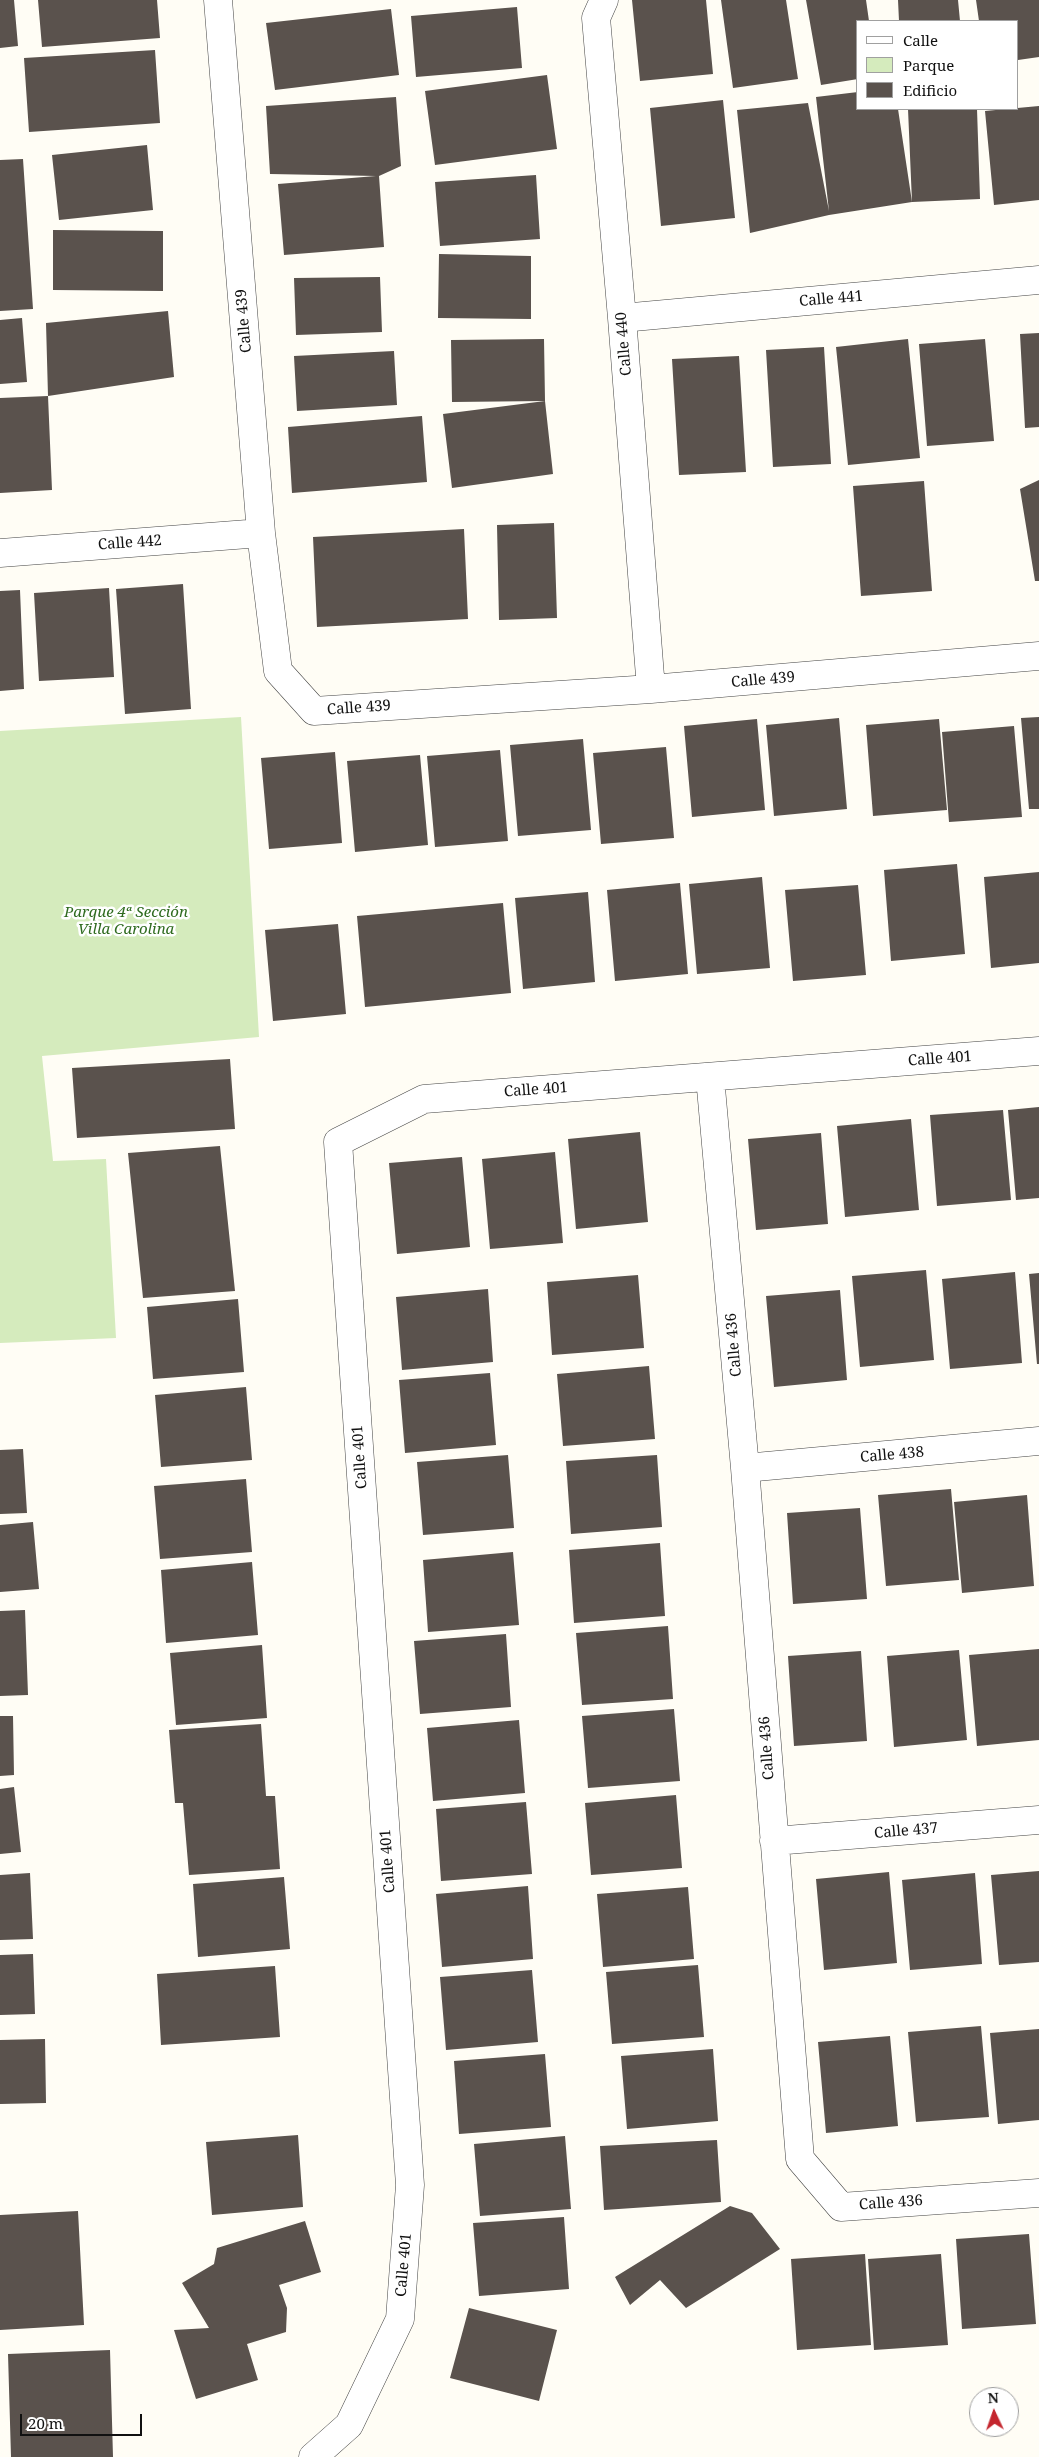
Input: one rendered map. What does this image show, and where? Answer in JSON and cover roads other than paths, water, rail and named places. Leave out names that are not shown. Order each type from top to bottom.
[{"type":"street","name":"Calle 439","points":[[218,0],[261,533],[278,671],[314,711],[651,689],[1039,656]]},
{"type":"street","name":"Calle 440","points":[[604,0],[596,18],[651,689]]},
{"type":"street","name":"Calle 441","points":[[622,318],[1039,280]]},
{"type":"street","name":"Calle 442","points":[[0,553],[261,533]]},
{"type":"street","name":"Calle 401","points":[[313,2457],[349,2425],[400,2319],[410,2185],[338,1142],[424,1099],[1039,1051]]},
{"type":"street","name":"Calle 436","points":[[710,1077],[745,1468],[800,2158],[841,2207],[1039,2193]]},
{"type":"street","name":"Calle 438","points":[[745,1468],[1039,1442]]},
{"type":"street","name":"Calle 437","points":[[774,1841],[1039,1820]]},
{"type":"park label","name":"Parque 4ª Sección Villa Carolina","points":[[126,922]]}]
